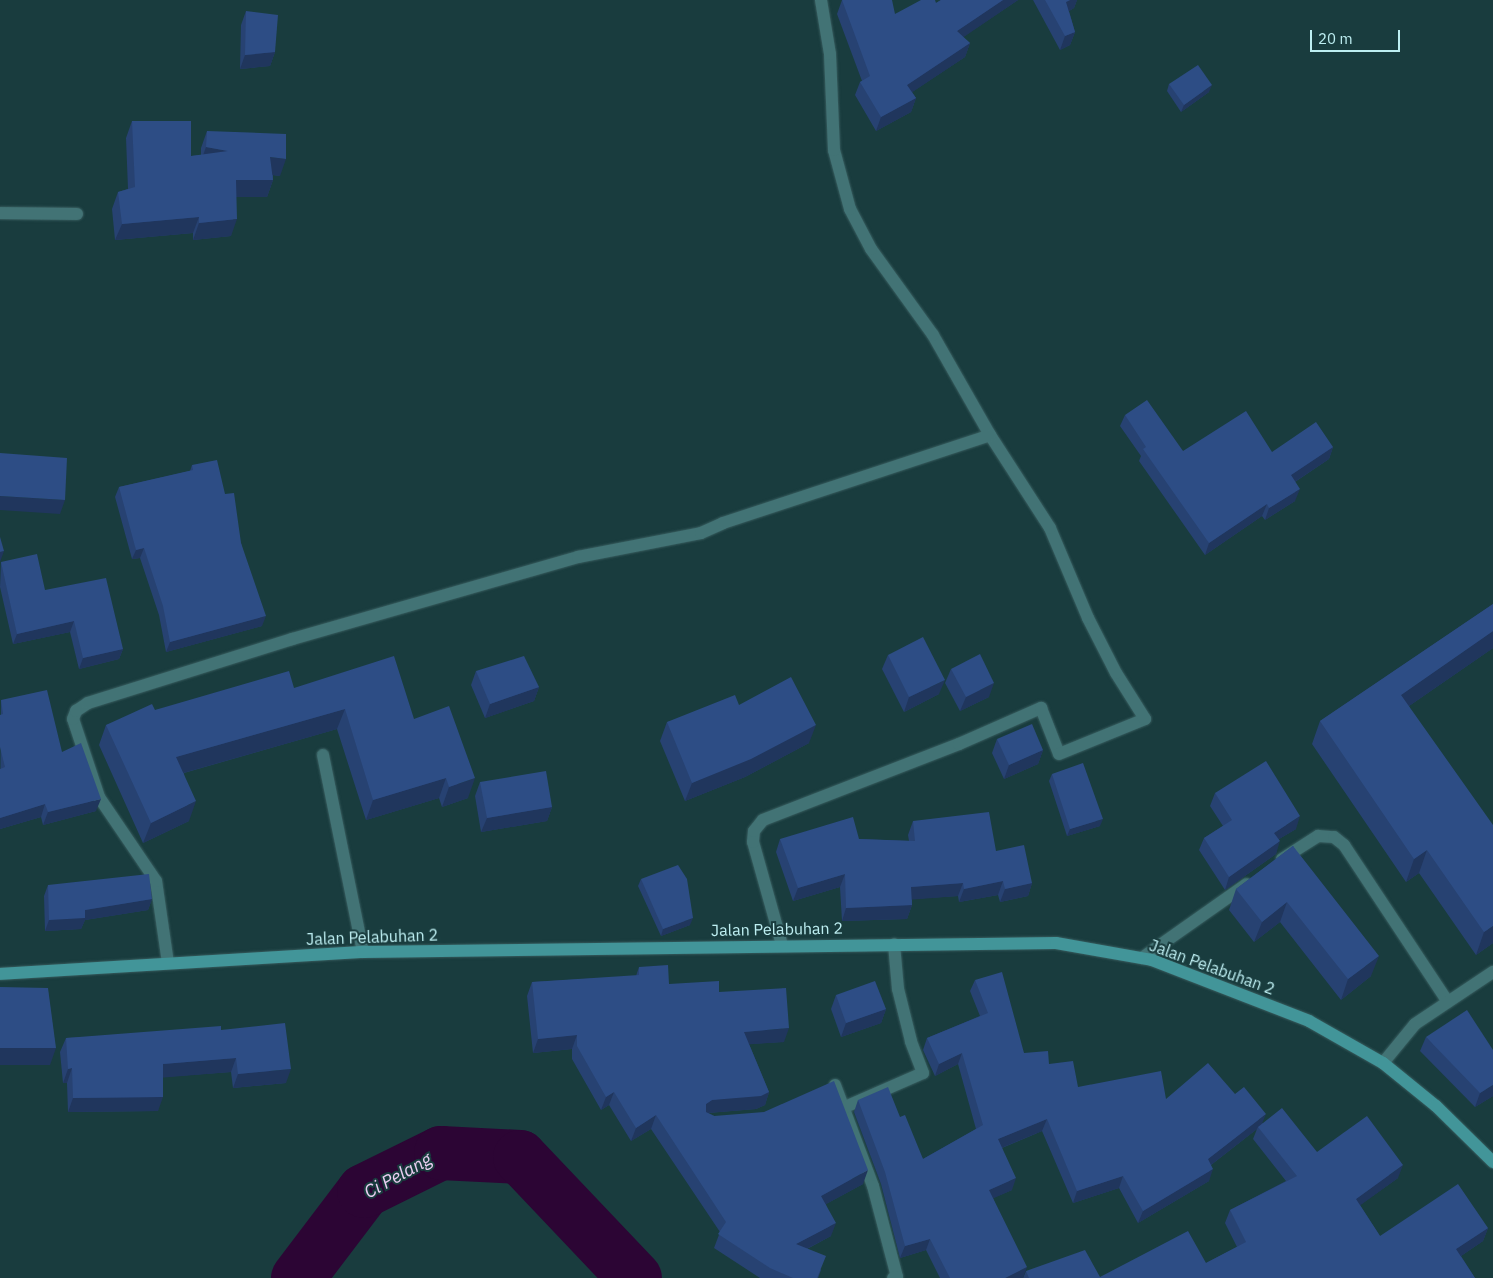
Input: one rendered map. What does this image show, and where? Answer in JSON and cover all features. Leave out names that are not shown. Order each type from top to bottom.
[{"type":"main road","name":"Jalan Pelabuhan 2","points":[[0,974],[363,952],[782,944],[1056,943],[1142,958],[1309,1020],[1383,1063],[1436,1106],[1493,1162]]},
{"type":"street","points":[[782,944],[755,850],[754,831],[763,820],[960,744],[1041,708],[1059,754],[1145,719],[1116,674],[1088,618],[1050,528],[990,435],[933,335],[871,249],[850,209],[834,150],[830,54],[821,0]]},
{"type":"street","points":[[0,213],[77,214]]},
{"type":"street","points":[[168,964],[156,881],[99,797],[74,719],[76,711],[88,704],[292,640],[569,560],[701,534],[723,523],[990,435]]},
{"type":"street","points":[[323,755],[363,952]]},
{"type":"street","points":[[1142,958],[1318,836],[1334,837],[1344,845],[1448,1002]]},
{"type":"street","points":[[845,1107],[923,1073],[911,1041],[898,989],[894,944]]},
{"type":"street","points":[[1383,1063],[1415,1024],[1493,972]]},
{"type":"street","points":[[825,1087],[834,1083],[845,1107],[872,1186],[897,1277],[893,1278]]},
{"type":"building","points":[[842,0],[892,0],[895,14],[921,0],[935,0],[936,3],[941,0],[1003,0],[957,31],[970,43],[907,85],[916,98],[881,117],[860,82],[870,76]]},
{"type":"building","points":[[1045,0],[1070,0],[1066,2],[1075,32],[1065,36]]},
{"type":"building","points":[[246,11],[278,15],[275,52],[245,55]]},
{"type":"building","points":[[1198,65],[1212,85],[1184,105],[1169,84]]},
{"type":"building","points":[[132,121],[191,121],[191,156],[228,151],[206,147],[207,131],[286,134],[286,159],[270,157],[273,180],[236,180],[237,219],[199,223],[199,217],[122,224],[118,192],[135,187]]},
{"type":"building","points":[[1147,400],[1183,451],[1246,411],[1272,452],[1316,422],[1333,447],[1291,475],[1300,489],[1269,508],[1267,504],[1209,543],[1143,449],[1146,447],[1125,415]]},
{"type":"building","points":[[0,453],[67,458],[65,500],[0,496]]},
{"type":"building","points":[[217,460],[225,494],[234,493],[241,543],[266,616],[170,642],[163,606],[144,548],[136,550],[119,487],[193,470],[192,465]]},
{"type":"building","points":[[0,537],[4,551],[0,552]]},
{"type":"building","points":[[37,554],[45,590],[106,578],[123,649],[83,658],[74,621],[17,634],[1,562]]},
{"type":"building","points":[[1493,604],[1493,631],[1401,695],[1493,825],[1493,926],[1484,932],[1427,850],[1414,859],[1320,721]]},
{"type":"building","points":[[923,637],[945,680],[909,697],[888,655]]},
{"type":"building","points":[[980,654],[994,683],[966,697],[951,669]]},
{"type":"building","points":[[394,656],[414,719],[449,706],[475,778],[449,787],[446,778],[373,800],[345,709],[176,757],[196,801],[151,823],[106,725],[152,704],[155,710],[289,671],[294,688]]},
{"type":"building","points":[[524,656],[539,687],[490,704],[476,671]]},
{"type":"building","points":[[791,677],[816,725],[751,759],[692,783],[667,722],[735,695],[739,705]]},
{"type":"building","points":[[47,690],[62,752],[81,743],[101,799],[48,812],[45,804],[0,818],[0,769],[5,767],[0,747],[0,715],[3,714],[1,700]]},
{"type":"building","points":[[1032,724],[1043,750],[1009,765],[997,739]]},
{"type":"building","points":[[1266,761],[1300,816],[1274,833],[1280,841],[1229,877],[1204,838],[1232,820],[1215,793]]},
{"type":"building","points":[[1083,763],[1103,819],[1070,829],[1052,774]]},
{"type":"building","points":[[546,771],[552,807],[487,818],[480,782]]},
{"type":"building","points":[[989,812],[996,851],[1024,845],[1032,883],[1005,889],[1003,881],[964,889],[963,883],[911,887],[912,905],[846,908],[845,874],[798,888],[780,839],[853,817],[859,839],[915,841],[913,821]]},
{"type":"building","points":[[1293,846],[1379,956],[1348,979],[1287,902],[1262,922],[1236,889]]},
{"type":"building","points":[[678,865],[687,879],[693,918],[663,929],[641,879]]},
{"type":"building","points":[[149,874],[152,899],[85,910],[85,918],[49,920],[48,885]]},
{"type":"building","points":[[668,965],[669,984],[719,981],[719,992],[786,988],[789,1028],[744,1032],[769,1092],[761,1096],[712,1100],[706,1104],[706,1112],[714,1116],[764,1112],[834,1081],[868,1170],[821,1196],[836,1223],[796,1244],[826,1256],[817,1278],[793,1278],[770,1268],[718,1234],[726,1222],[656,1115],[636,1128],[614,1092],[606,1097],[577,1046],[577,1035],[538,1039],[532,982],[639,975],[639,967]]},
{"type":"building","points":[[1002,972],[1024,1053],[1048,1051],[1049,1064],[1073,1061],[1078,1087],[1161,1071],[1166,1099],[1208,1063],[1235,1094],[1244,1087],[1266,1114],[1208,1159],[1213,1169],[1143,1211],[1123,1176],[1077,1191],[1047,1119],[998,1139],[1016,1178],[989,1190],[1027,1267],[1005,1278],[950,1278],[930,1239],[905,1246],[885,1172],[858,1100],[888,1087],[900,1117],[905,1115],[923,1159],[983,1125],[962,1053],[939,1064],[927,1038],[988,1013],[975,980]]},
{"type":"building","points":[[875,981],[886,1009],[846,1023],[836,995]]},
{"type":"building","points":[[0,987],[48,988],[56,1048],[0,1048]]},
{"type":"building","points":[[1467,1010],[1493,1050],[1493,1085],[1480,1093],[1426,1037]]},
{"type":"building","points":[[285,1023],[291,1069],[238,1074],[236,1058],[163,1064],[163,1097],[73,1098],[72,1068],[68,1069],[66,1038],[221,1026],[221,1030]]},
{"type":"building","points":[[1282,1108],[1317,1152],[1367,1116],[1403,1165],[1356,1199],[1380,1236],[1458,1184],[1488,1228],[1456,1249],[1475,1278],[1029,1278],[1026,1271],[1085,1250],[1100,1277],[1188,1231],[1206,1263],[1246,1242],[1230,1210],[1297,1176],[1258,1127]]},
{"type":"waterway","name":"Ci Pelang","points":[[298,1278],[364,1191],[441,1153],[520,1157],[635,1278]]}]
